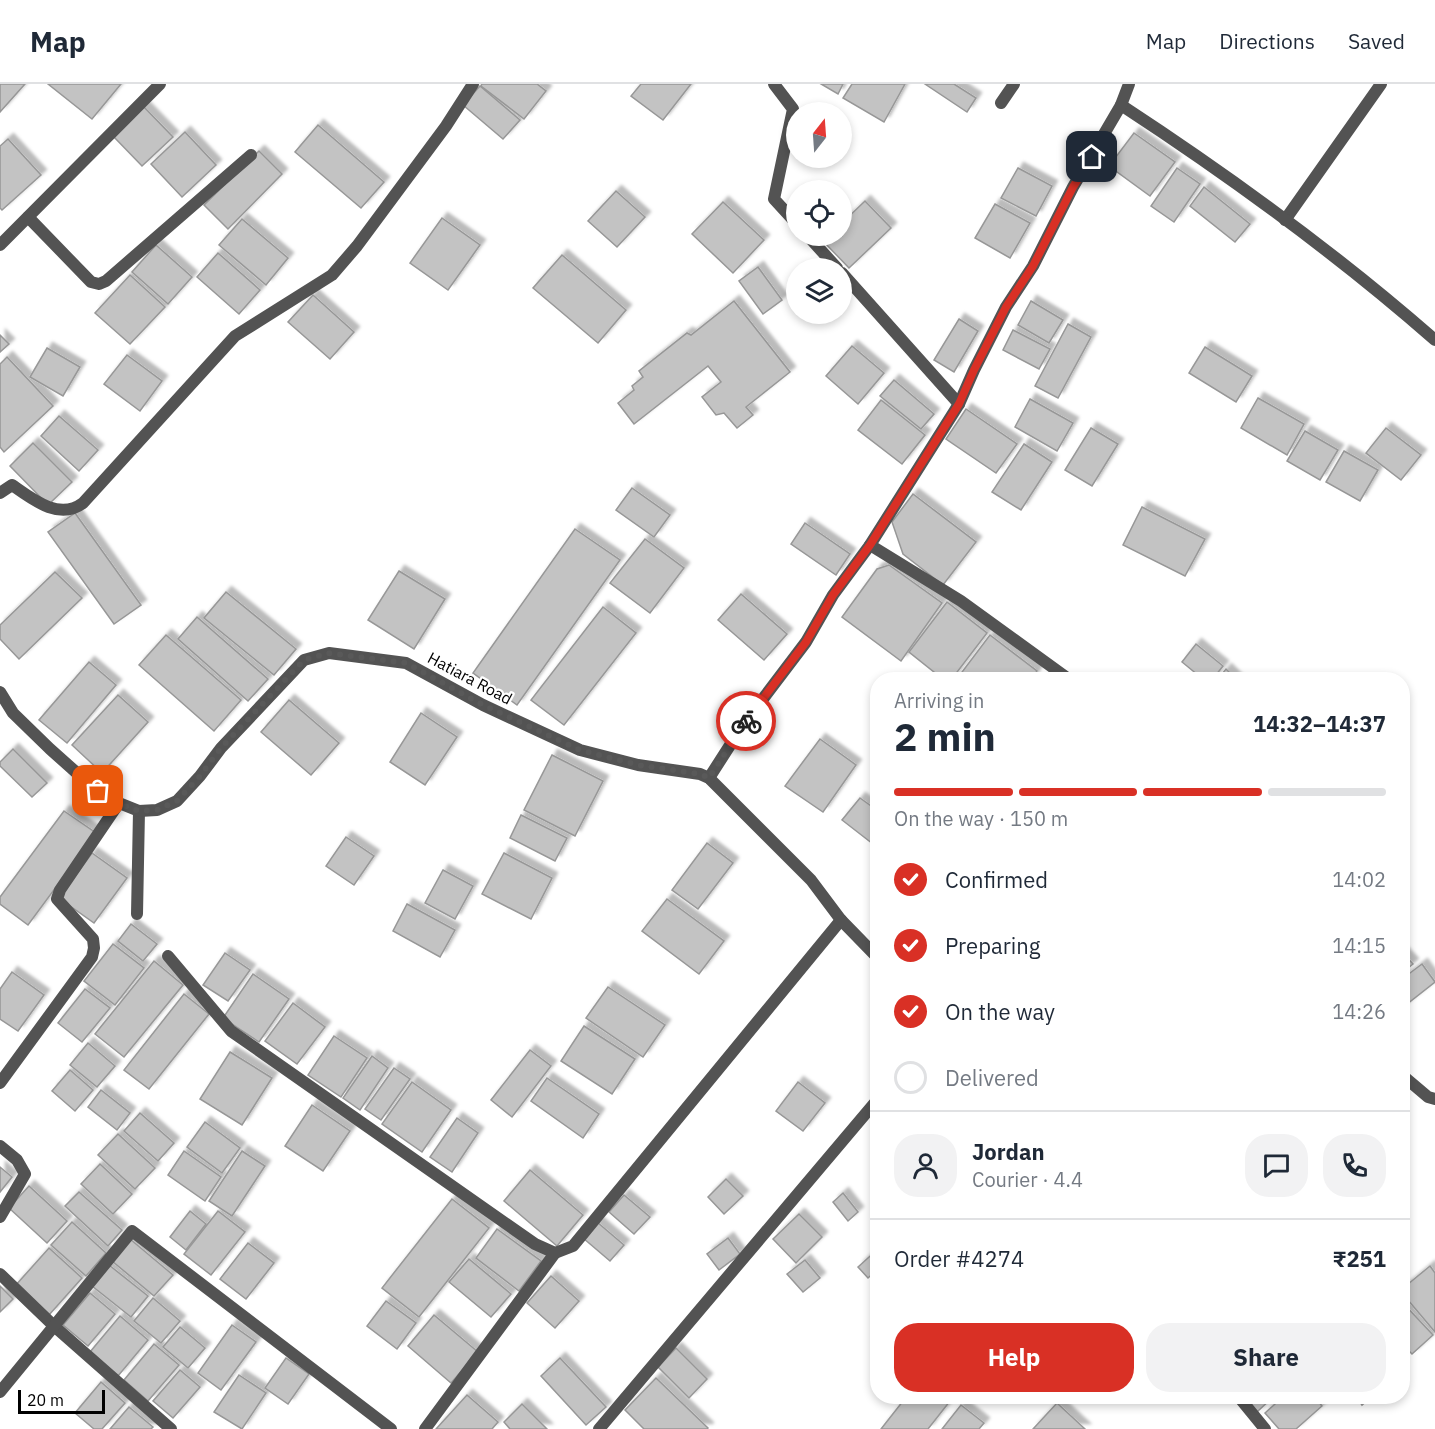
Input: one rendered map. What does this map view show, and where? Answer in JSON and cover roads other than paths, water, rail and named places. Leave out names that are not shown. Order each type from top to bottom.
[{"type":"street","points":[[0,245],[160,84]]},
{"type":"street","points":[[0,493],[12,485],[53,510],[69,509],[82,503],[235,336],[332,275],[357,246],[446,126],[473,84]]},
{"type":"street","points":[[774,84],[793,109],[774,199],[786,212]]},
{"type":"street","points":[[1001,104],[1014,84]]},
{"type":"street","points":[[709,778],[743,724],[806,642],[833,595],[870,545],[959,404],[1006,307],[1033,266],[1073,187],[1122,105],[1129,84]]},
{"type":"street","points":[[1285,220],[1381,84]]},
{"type":"street","points":[[1122,105],[1213,165],[1379,291],[1435,340]]},
{"type":"street","points":[[28,217],[91,282],[99,284],[106,281],[251,155]]},
{"type":"street","points":[[817,246],[828,258]]},
{"type":"street","points":[[852,284],[959,404]]},
{"type":"street","points":[[870,545],[961,601],[1059,672]]},
{"type":"street","name":"Hatiara Road","points":[[139,811],[157,810],[177,801],[221,748],[304,660],[328,653],[406,663],[483,705],[580,750],[638,765],[700,774],[709,778],[743,809],[811,879],[841,920],[870,950]]},
{"type":"street","points":[[1,695],[13,713],[50,749],[109,800],[139,811],[137,914]]},
{"type":"street","points":[[0,1083],[92,957],[93,939],[57,899],[60,890],[119,803]]},
{"type":"street","points":[[425,1429],[555,1253],[573,1246],[841,920]]},
{"type":"street","points":[[168,956],[231,1031],[535,1244],[555,1253]]},
{"type":"street","points":[[1410,1082],[1428,1097],[1435,1099]]},
{"type":"street","points":[[599,1429],[870,1108]]},
{"type":"street","points":[[0,1146],[17,1160],[24,1174],[0,1217]]},
{"type":"street","points":[[0,1392],[132,1231],[391,1429]]},
{"type":"street","points":[[0,1274],[54,1326],[171,1429]]},
{"type":"street","points":[[1245,1404],[1266,1429]]}]
